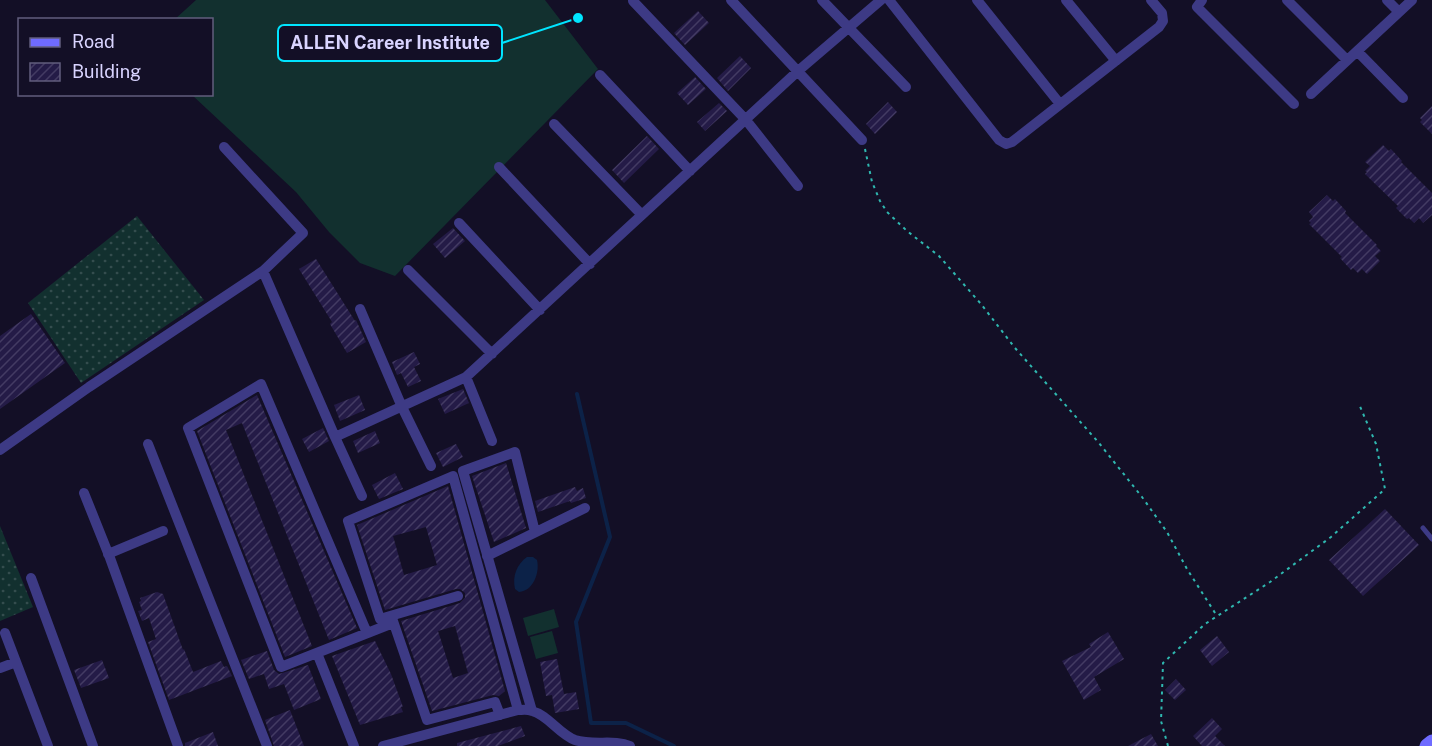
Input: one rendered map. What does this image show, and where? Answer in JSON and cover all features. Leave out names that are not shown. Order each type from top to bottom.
[{"type":"street","points":[[731,0],[862,140]]},
{"type":"street","points":[[822,0],[906,87]]},
{"type":"street","points":[[335,437],[466,377],[798,71],[881,0]]},
{"type":"street","points":[[889,0],[999,140],[1006,144],[1012,142],[1159,27],[1163,21],[1162,13],[1151,0]]},
{"type":"street","points":[[977,0],[1060,104]]},
{"type":"street","points":[[1066,0],[1116,61]]},
{"type":"street","points":[[1202,0],[1197,7],[1294,105]]},
{"type":"street","points":[[1287,0],[1347,60]]},
{"type":"street","points":[[1387,0],[1399,12]]},
{"type":"street","points":[[1311,94],[1412,0]]},
{"type":"street","points":[[633,1],[746,120],[798,186]]},
{"type":"street","points":[[1357,51],[1403,98]]},
{"type":"street","points":[[600,75],[690,171]]},
{"type":"street","points":[[554,124],[642,215]]},
{"type":"street","points":[[0,450],[88,387],[263,271],[303,233],[224,147]]},
{"type":"street","points":[[499,167],[590,264]]},
{"type":"street","points":[[459,223],[540,310]]},
{"type":"street","points":[[408,270],[492,354]]},
{"type":"street","points":[[263,271],[363,496]]},
{"type":"street","points":[[360,309],[430,466]]},
{"type":"street","points":[[466,377],[492,441]]},
{"type":"street","points":[[367,633],[261,384],[188,428],[280,667],[367,633],[392,620],[458,596]]},
{"type":"street","points":[[148,444],[267,746]]},
{"type":"street","points":[[532,711],[464,471],[515,452],[535,532]]},
{"type":"street","points":[[392,620],[380,619],[348,521],[453,476],[518,710]]},
{"type":"street","points":[[84,493],[178,746]]},
{"type":"street","points":[[487,556],[585,507]]},
{"type":"street","points":[[108,554],[163,531]]},
{"type":"street","points":[[31,578],[93,746]]},
{"type":"street","points":[[392,620],[427,720],[495,702],[500,715]]},
{"type":"street","points":[[5,633],[48,746]]},
{"type":"street","points":[[317,652],[354,746]]},
{"type":"street","points":[[0,668],[16,662]]},
{"type":"street","points":[[382,746],[518,710],[532,711],[575,740],[593,745],[610,746],[621,742],[630,746]]},
{"type":"street","points":[[1427,746],[1432,742]]},
{"type":"lane","points":[[1423,528],[1432,539]]},
{"type":"path","points":[[862,140],[872,182],[879,201],[887,212],[939,256],[1143,497],[1167,532],[1217,616]]},
{"type":"path","points":[[1168,746],[1161,721],[1163,663],[1205,624],[1270,582],[1331,537],[1385,489],[1376,444],[1359,404]]},
{"type":"green space","points":[[196,0],[545,0],[598,69],[395,276],[360,263],[329,232],[296,192],[193,96],[213,96],[213,18],[176,18]]},
{"type":"green space","points":[[137,216],[204,300],[81,383],[28,303]]},
{"type":"green space","points":[[0,526],[33,607],[0,621]]},
{"type":"green space","points":[[554,609],[559,627],[528,636],[523,618]]},
{"type":"green space","points":[[552,631],[558,653],[536,659],[530,637]]},
{"type":"water","points":[[527,557],[537,560],[536,576],[532,585],[519,592],[515,589],[515,575],[518,567]]},
{"type":"building","points":[[698,11],[709,23],[685,45],[674,33]]},
{"type":"building","points":[[740,56],[751,68],[728,91],[717,78]]},
{"type":"building","points":[[695,77],[706,89],[688,105],[677,93]]},
{"type":"building","points":[[888,102],[897,112],[875,134],[866,124]]},
{"type":"building","points":[[719,103],[727,111],[705,131],[697,122]]},
{"type":"building","points":[[1432,106],[1432,134],[1420,122],[1422,120],[1420,118]]},
{"type":"building","points":[[647,136],[659,149],[624,183],[612,170]]},
{"type":"building","points":[[1383,145],[1389,151],[1391,149],[1432,193],[1432,215],[1423,223],[1419,218],[1414,223],[1409,218],[1407,219],[1396,208],[1398,206],[1365,174],[1370,166],[1365,162]]},
{"type":"building","points":[[1327,195],[1333,201],[1335,199],[1381,251],[1375,256],[1380,261],[1367,274],[1362,269],[1358,273],[1353,268],[1351,270],[1340,258],[1342,257],[1309,224],[1313,217],[1309,212]]},
{"type":"building","points":[[453,228],[465,241],[445,258],[433,244]]},
{"type":"building","points":[[316,259],[356,320],[366,342],[347,353],[330,324],[332,322],[299,269]]},
{"type":"building","points":[[31,314],[65,363],[0,409],[0,336]]},
{"type":"building","points":[[414,352],[420,364],[414,367],[421,381],[408,387],[401,373],[397,375],[392,362]]},
{"type":"building","points":[[463,389],[469,403],[445,414],[438,399]]},
{"type":"building","points":[[257,395],[357,628],[329,640],[242,423],[226,430],[312,646],[285,657],[197,431]]},
{"type":"building","points":[[359,395],[365,410],[340,421],[334,405]]},
{"type":"building","points":[[323,428],[329,441],[309,452],[302,439]]},
{"type":"building","points":[[375,431],[380,443],[358,453],[353,441]]},
{"type":"building","points":[[456,444],[463,457],[443,467],[436,453]]},
{"type":"building","points":[[506,463],[526,528],[494,542],[472,476]]},
{"type":"building","points":[[395,473],[403,489],[379,499],[372,485]]},
{"type":"building","points":[[448,486],[505,691],[499,696],[493,695],[432,711],[401,621],[460,603],[465,598],[465,593],[456,589],[385,610],[357,525]],"holes":[[[426,527],[437,565],[404,575],[393,536]],[[455,626],[468,673],[453,678],[438,631]]]},
{"type":"building","points":[[575,487],[577,491],[583,488],[586,498],[538,512],[535,501]]},
{"type":"building","points":[[1385,509],[1419,545],[1363,596],[1329,560]]},
{"type":"building","points":[[157,592],[163,594],[193,672],[221,661],[224,667],[227,666],[232,676],[169,700],[148,642],[156,639],[149,618],[142,621],[138,611],[142,610],[140,598]]},
{"type":"building","points":[[1108,632],[1124,659],[1094,677],[1101,690],[1084,700],[1062,661],[1091,647],[1089,644]]},
{"type":"building","points":[[1217,636],[1229,652],[1212,666],[1200,650]]},
{"type":"building","points":[[375,641],[391,674],[403,712],[360,725],[332,656]]},
{"type":"building","points":[[267,651],[274,670],[279,674],[308,665],[321,699],[294,710],[284,684],[269,689],[264,674],[249,679],[241,660]]},
{"type":"building","points":[[557,659],[564,694],[576,692],[579,709],[555,713],[552,695],[546,696],[540,662]]},
{"type":"building","points":[[102,660],[109,678],[81,688],[74,670]]},
{"type":"building","points":[[1176,679],[1186,690],[1175,700],[1165,690]]},
{"type":"building","points":[[290,710],[304,746],[274,746],[265,720]]},
{"type":"building","points":[[1212,718],[1222,729],[1215,736],[1225,746],[1202,746],[1193,736]]},
{"type":"building","points":[[521,726],[525,736],[498,746],[457,746],[457,743]]},
{"type":"building","points":[[213,732],[218,746],[185,746],[185,743]]},
{"type":"building","points":[[1151,734],[1158,746],[1128,746]]},
{"type":"waterway","points":[[577,394],[610,537],[576,622],[591,723],[626,723],[674,746]]},
{"type":"place","name":"ALLEN Career Institute","points":[[578,18]]}]
